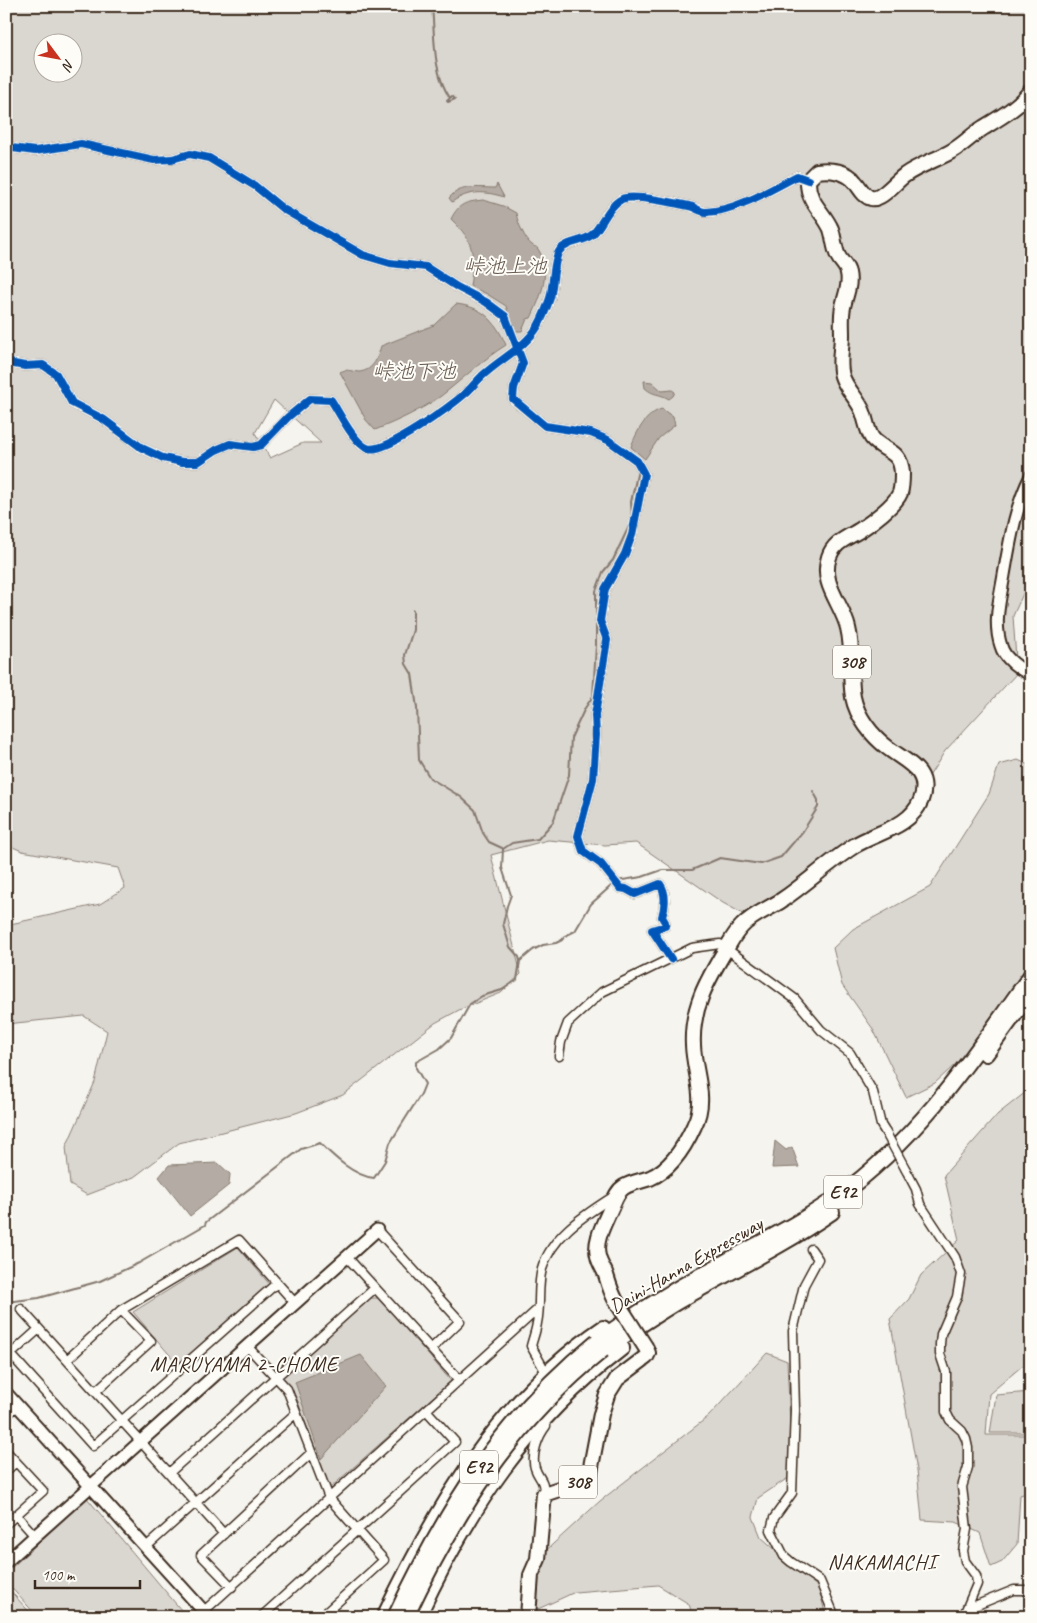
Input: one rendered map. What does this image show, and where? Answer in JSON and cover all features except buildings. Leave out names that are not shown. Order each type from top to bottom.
[{"type":"highway","points":[[808,180],[817,171],[842,173],[850,176],[864,195],[876,198],[908,173],[952,151],[982,129],[1006,115],[1031,91]]},
{"type":"highway","name":"308","points":[[528,1617],[531,1574],[538,1559],[544,1494],[580,1482],[590,1472],[600,1414],[607,1395],[617,1379],[646,1357],[648,1353],[610,1291],[597,1254],[598,1240],[617,1194],[624,1187],[647,1180],[664,1170],[693,1130],[700,1113],[701,1096],[693,1047],[694,1024],[706,983],[739,928],[750,918],[780,902],[856,844],[883,830],[896,827],[915,810],[922,795],[922,779],[915,766],[880,741],[866,725],[856,708],[852,692],[849,634],[844,616],[827,579],[828,561],[834,548],[843,539],[872,522],[897,499],[901,490],[902,478],[900,461],[891,451],[872,437],[862,408],[842,376],[840,364],[842,311],[849,277],[845,265],[837,254],[830,228],[812,202],[808,189],[808,180]]},
{"type":"highway","name":"Daini-Hanna Expressway","points":[[395,1617],[431,1544],[464,1490],[492,1448],[516,1418],[546,1386],[600,1346],[662,1312],[720,1271],[811,1215],[852,1186],[910,1134],[952,1083],[1031,975]]},
{"type":"highway","name":"Daini-Hanna Expressway","points":[[720,1271],[816,1223],[870,1183],[892,1164],[944,1108],[1031,992]]},
{"type":"highway","points":[[384,1617],[419,1547],[453,1491],[494,1431],[524,1396],[573,1350],[629,1310],[720,1271]]},
{"type":"highway","points":[[418,1617],[449,1554],[474,1512],[518,1448],[545,1417],[576,1386],[608,1359],[720,1271]]},
{"type":"highway","name":"Daini-Hanna Expressway","points":[[406,1617],[451,1530],[501,1454],[544,1404],[600,1346]]},
{"type":"street","points":[[12,148],[35,151],[81,144],[154,160],[172,160],[190,154],[209,158],[255,186],[283,209],[362,255],[390,263],[426,267],[457,287],[486,302],[504,316],[523,363],[514,388],[513,399],[545,426],[591,433],[608,440],[637,461],[644,474],[632,536],[625,554],[605,589],[600,621],[608,640],[595,715],[596,735],[593,778],[578,836],[583,850],[601,864],[620,888],[635,894],[660,884],[665,890],[665,907],[662,917],[665,926],[652,930],[671,959]]},
{"type":"street","points":[[6,361],[25,366],[43,365],[56,374],[72,403],[103,419],[142,448],[164,458],[182,462],[198,462],[216,450],[230,444],[253,447],[261,445],[288,416],[310,400],[331,400],[356,440],[366,448],[376,449],[396,440],[439,414],[467,392],[482,376],[525,343],[538,325],[550,298],[558,252],[567,244],[592,235],[612,208],[622,199],[636,196],[689,206],[703,212],[722,211],[797,176],[808,180]]},
{"type":"street","points":[[1031,476],[1011,528],[996,624],[1001,648],[1018,668],[1031,674]]},
{"type":"street","points":[[559,1056],[560,1042],[568,1024],[602,992],[692,948],[720,944],[795,999],[821,1030],[850,1053],[873,1092],[881,1125],[916,1189],[920,1204],[960,1267],[961,1274],[957,1297],[941,1334],[940,1354],[946,1372],[946,1412],[950,1420],[962,1431],[968,1448],[968,1467],[962,1487],[968,1528],[963,1551],[964,1561],[976,1576],[977,1584],[963,1617]]},
{"type":"street","points":[[544,1369],[531,1346],[538,1322],[542,1268],[550,1251],[576,1222],[617,1194]]},
{"type":"street","points":[[6,1562],[377,1230],[460,1321],[431,1349]]},
{"type":"street","points":[[67,1360],[121,1310],[239,1240],[295,1303]]},
{"type":"street","points":[[811,1249],[818,1259],[804,1285],[794,1331],[796,1410],[792,1493],[774,1518],[770,1530],[784,1556],[820,1581],[835,1617]]},
{"type":"street","points":[[347,1257],[459,1380]]},
{"type":"street","points":[[39,1329],[8,1352],[93,1446],[278,1283]]},
{"type":"street","points":[[169,1473],[375,1288]]},
{"type":"street","points":[[21,1309],[224,1534]]},
{"type":"street","points":[[6,1393],[207,1614],[232,1586],[538,1309]]},
{"type":"street","points":[[96,1392],[150,1341],[121,1310]]},
{"type":"street","points":[[248,1346],[287,1389],[329,1498],[384,1560],[321,1617]]},
{"type":"street","points":[[6,1416],[18,1406]]},
{"type":"street","points":[[544,1494],[544,1482],[536,1469],[534,1460],[537,1443],[543,1430],[564,1408]]},
{"type":"street","points":[[261,1617],[455,1442],[426,1410]]},
{"type":"street","points":[[146,1547],[296,1414]]},
{"type":"street","points":[[6,1452],[43,1491],[6,1524]]},
{"type":"street","points":[[232,1586],[201,1555],[311,1453]]},
{"type":"street","points":[[6,1471],[16,1462]]},
{"type":"street","points":[[16,1515],[35,1536]]},
{"type":"street","points":[[972,1607],[1014,1590],[1029,1590],[1031,1587]]},
{"type":"shaded area","points":[[6,6],[1031,6],[1031,576],[1013,616],[1017,673],[945,751],[908,810],[825,873],[747,916],[723,903],[636,843],[605,845],[548,840],[491,855],[521,974],[501,993],[459,1010],[435,1023],[343,1095],[296,1113],[179,1143],[134,1177],[87,1195],[70,1185],[66,1147],[95,1082],[107,1031],[84,1016],[6,1024],[6,925],[100,904],[125,888],[118,868],[22,851],[6,844]],"holes":[[[274,400],[321,443],[303,443],[270,458],[255,433]]]},
{"type":"shaded area","points":[[1018,760],[1031,766],[1031,973],[971,1050],[935,1083],[906,1097],[873,1029],[842,985],[833,948],[853,929],[930,887],[989,794],[999,765]]},
{"type":"shaded area","points":[[1031,1088],[1031,1363],[1022,1366],[989,1394],[986,1435],[1031,1435],[1031,1492],[1020,1495],[1017,1544],[1002,1562],[991,1567],[980,1533],[956,1522],[922,1520],[917,1470],[890,1319],[909,1299],[921,1275],[959,1240],[944,1175],[998,1114]]},
{"type":"shaded area","points":[[238,1247],[271,1286],[180,1367],[133,1312]]},
{"type":"shaded area","points":[[371,1298],[379,1298],[451,1381],[329,1489],[297,1399],[283,1377]]},
{"type":"shaded area","points":[[767,1353],[787,1361],[791,1446],[788,1478],[758,1498],[753,1517],[761,1537],[819,1588],[826,1617],[693,1617],[689,1604],[658,1585],[575,1592],[525,1615],[523,1585],[530,1565],[600,1501],[709,1416]]},
{"type":"shaded area","points":[[1031,1392],[1031,1433],[990,1433],[996,1395]]},
{"type":"shaded area","points":[[86,1498],[187,1617],[38,1617],[6,1582],[6,1573]]},
{"type":"shaded area","points":[[6,1586],[34,1617],[6,1617]]},
{"type":"water","points":[[497,184],[504,197],[477,193],[465,195],[452,202],[449,198],[464,189],[476,187],[495,188]]},
{"type":"water","name":"峠池上池","points":[[483,200],[503,206],[516,213],[524,235],[529,243],[538,249],[542,257],[545,275],[544,284],[531,318],[527,319],[522,331],[515,331],[506,306],[470,286],[473,265],[471,249],[465,235],[451,219],[460,206]]},
{"type":"water","name":"峠池下池","points":[[456,304],[474,308],[487,316],[497,328],[506,345],[441,396],[409,415],[375,430],[366,420],[340,372],[347,370],[360,372],[369,369],[377,359],[381,346],[434,325]]},
{"type":"water","points":[[644,381],[652,382],[662,391],[672,390],[675,392],[669,399],[648,391],[645,388]]},
{"type":"water","points":[[662,409],[673,417],[675,425],[659,438],[645,459],[631,447],[646,419]]},
{"type":"water","points":[[775,1141],[786,1150],[792,1147],[799,1167],[772,1168]]},
{"type":"water","points":[[218,1163],[230,1174],[229,1185],[190,1216],[159,1177],[169,1165]]},
{"type":"water","points":[[361,1355],[386,1386],[321,1459],[295,1382]]},
{"type":"waterway","points":[[432,6],[437,65],[444,88],[450,98],[452,96],[455,99],[448,102],[450,98]]},
{"type":"waterway","points":[[6,1302],[39,1298],[100,1281],[139,1263],[205,1225],[206,1222],[301,1149],[320,1143],[352,1170],[374,1178],[385,1161],[390,1143],[421,1094],[425,1084],[416,1068],[416,1062],[439,1049],[451,1038],[470,1004],[482,996],[502,990],[517,980],[520,961],[519,957],[510,947],[503,924],[511,895],[502,868],[503,849],[512,843],[538,839],[553,822],[569,775],[571,738],[585,708],[593,696],[596,645],[596,591],[603,572],[613,560],[632,520],[631,502],[638,470]]},
{"type":"waterway","points":[[413,610],[413,630],[405,655],[406,664],[412,674],[417,708],[419,760],[430,778],[461,797],[475,810],[483,833],[489,842],[502,848]]},
{"type":"waterway","points":[[616,881],[642,877],[662,870],[692,870],[720,858],[761,864],[781,857],[803,831],[818,807],[818,800],[813,791]]},
{"type":"waterway","points":[[520,961],[533,950],[543,945],[556,943],[575,931],[591,904],[611,886]]},
{"type":"cycle path","points":[[12,148],[35,151],[81,144],[154,160],[172,159],[190,154],[209,158],[255,186],[283,209],[363,255],[390,263],[426,267],[457,287],[486,302],[505,316],[523,363],[514,388],[513,399],[545,426],[591,433],[608,440],[637,461],[644,474],[632,535],[625,554],[605,589],[600,621],[607,640],[595,715],[596,735],[593,779],[578,836],[583,851],[601,864],[620,888],[635,894],[660,884],[665,904],[662,917],[665,926],[652,930],[671,959]]},
{"type":"cycle path","points":[[6,361],[25,366],[43,365],[56,374],[72,403],[103,419],[142,448],[163,458],[182,462],[198,462],[216,450],[230,444],[253,447],[261,445],[288,417],[310,399],[331,400],[357,440],[367,448],[376,448],[403,437],[448,407],[533,334],[548,305],[558,253],[564,247],[593,234],[617,202],[622,199],[635,198],[689,206],[706,212],[717,211],[741,204],[797,176],[808,180]]},
{"type":"district","name":"MARUYAMA 2-CHOME","points":[[244,1364]]},
{"type":"district","name":"NAKAMACHI","points":[[882,1562]]}]
